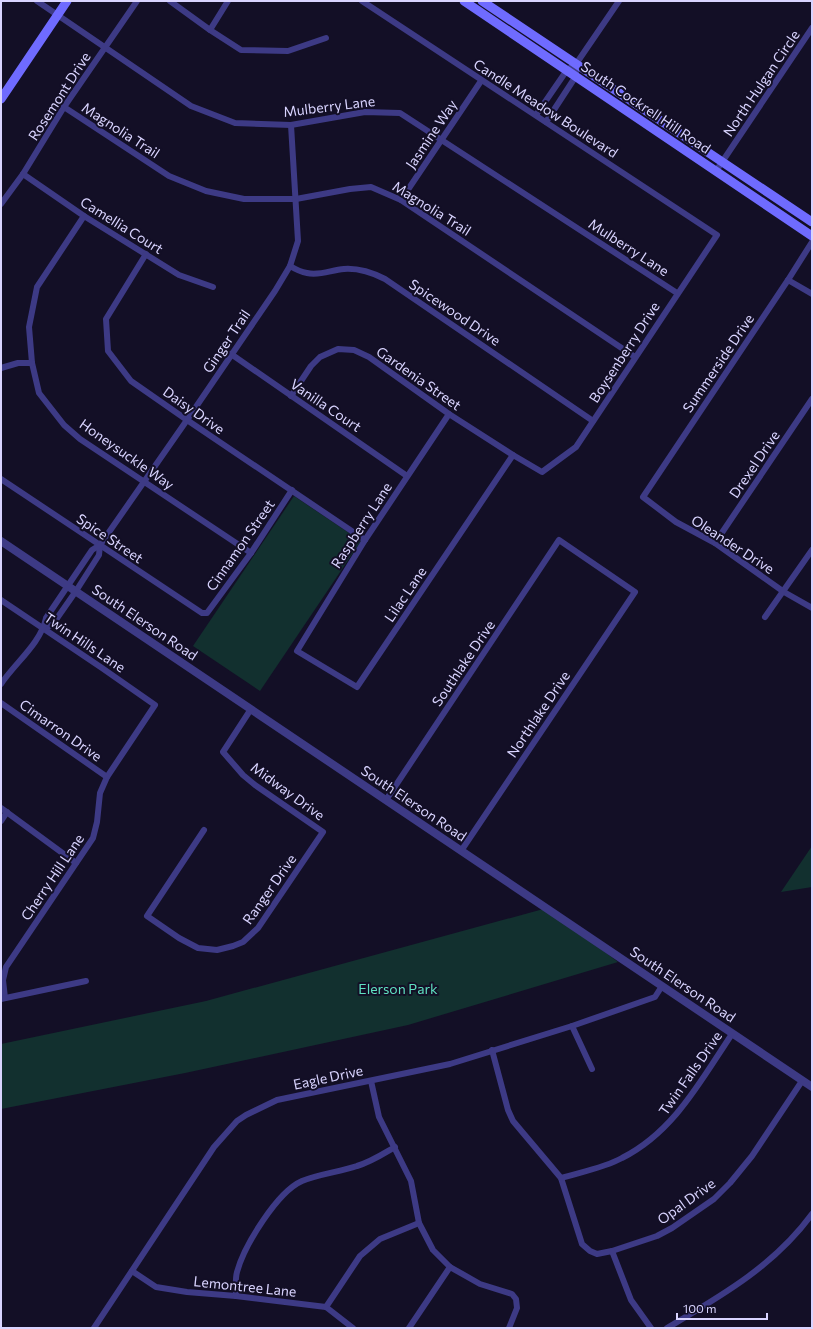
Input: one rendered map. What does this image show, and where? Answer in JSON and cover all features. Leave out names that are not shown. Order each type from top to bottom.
[{"type":"main road","points":[[1,99],[67,1]]},
{"type":"main road","name":"South Cockrell Hill Road","points":[[464,1],[812,236]]},
{"type":"main road","name":"South Cockrell Hill Road","points":[[482,1],[812,222]]},
{"type":"street","name":"Mulberry Lane","points":[[37,1],[106,46],[191,106],[235,123],[291,125],[365,112],[400,113],[677,293]]},
{"type":"street","name":"Rosemont Drive","points":[[1,204],[22,174],[64,107],[136,1]]},
{"type":"street","points":[[170,1],[241,50],[288,51],[326,38]]},
{"type":"street","points":[[210,30],[228,1]]},
{"type":"street","name":"Candle Meadow Boulevard","points":[[362,1],[481,81],[717,235]]},
{"type":"street","points":[[536,116],[567,70],[576,64],[619,1]]},
{"type":"street","name":"North Hulgan Circle","points":[[716,171],[812,28]]},
{"type":"street","points":[[546,122],[576,76],[576,64]]},
{"type":"street","name":"Jasmine Way","points":[[401,200],[481,81]]},
{"type":"street","name":"Magnolia Trail","points":[[64,107],[169,176],[206,191],[244,199],[296,199],[350,189],[371,187],[401,200],[635,357]]},
{"type":"street","name":"Ginger Trail","points":[[44,629],[46,618],[92,550],[100,545],[275,291],[290,266],[298,241],[291,125]]},
{"type":"street","name":"Camellia Court","points":[[22,174],[84,216],[179,275],[213,287]]},
{"type":"street","name":"Honeysuckle Way","points":[[84,216],[37,287],[29,327],[32,363],[39,393],[64,425],[80,439],[251,553]]},
{"type":"street","name":"Boysenberry Drive","points":[[542,472],[576,447],[717,235]]},
{"type":"street","name":"Summerside Drive","points":[[643,497],[812,242]]},
{"type":"street","name":"Daisy Drive","points":[[146,254],[106,319],[108,351],[131,381],[365,540]]},
{"type":"street","name":"Spicewood Drive","points":[[290,266],[306,274],[320,274],[344,269],[357,269],[376,274],[593,421]]},
{"type":"street","points":[[788,280],[812,294]]},
{"type":"street","name":"Gardenia Street","points":[[291,396],[311,366],[320,357],[338,350],[354,350],[369,357],[449,414],[542,472]]},
{"type":"street","name":"Vanilla Court","points":[[231,354],[407,476]]},
{"type":"street","points":[[1,368],[18,363],[32,363]]},
{"type":"street","name":"Drexel Drive","points":[[715,543],[812,399]]},
{"type":"street","name":"Raspberry Lane","points":[[297,651],[365,540],[449,414]]},
{"type":"street","name":"Lilac Lane","points":[[297,651],[357,687],[513,455]]},
{"type":"street","name":"Spice Street","points":[[1,479],[202,613],[207,613]]},
{"type":"street","name":"Cinnamon Street","points":[[207,613],[251,553],[292,490]]},
{"type":"street","name":"Oleander Drive","points":[[643,497],[676,522],[715,543],[784,592],[812,608]]},
{"type":"street","name":"Northlake Drive","points":[[461,851],[635,592],[559,540]]},
{"type":"street","name":"Southlake Drive","points":[[386,800],[559,540]]},
{"type":"street","name":"South Elerson Road","points":[[1,541],[812,1087]]},
{"type":"street","name":"Ginger Trail","points":[[1,684],[9,672],[19,663],[44,629],[53,624],[99,555],[100,545]]},
{"type":"street","points":[[765,617],[812,550]]},
{"type":"street","name":"Twin Hills Lane","points":[[1,600],[155,705]]},
{"type":"street","name":"Cimarron Drive","points":[[1,703],[107,777]]},
{"type":"street","name":"Cherry Hill Lane","points":[[3,999],[3,980],[6,967],[93,838],[97,822],[100,793],[107,777],[155,705]]},
{"type":"street","name":"Midway Drive","points":[[251,709],[223,752],[243,775],[255,785],[323,832]]},
{"type":"street","points":[[1,808],[76,863]]},
{"type":"street","points":[[1,821],[7,812]]},
{"type":"street","name":"Ranger Drive","points":[[204,830],[147,916],[193,946],[217,950],[243,942],[258,928],[323,832]]},
{"type":"street","points":[[3,999],[86,981]]},
{"type":"street","name":"Eagle Drive","points":[[94,1328],[214,1147],[237,1121],[246,1115],[277,1100],[450,1064],[572,1026],[655,997],[662,986]]},
{"type":"street","points":[[572,1026],[592,1069]]},
{"type":"street","name":"Twin Falls Drive","points":[[561,1178],[611,1163],[650,1142],[670,1123],[684,1106],[732,1034]]},
{"type":"street","points":[[492,1050],[508,1110],[513,1121],[561,1178]]},
{"type":"street","points":[[371,1080],[379,1117],[395,1146],[411,1181],[419,1223],[433,1250],[450,1267],[480,1284],[512,1294],[516,1299],[517,1308],[509,1328]]},
{"type":"street","name":"Opal Drive","points":[[561,1178],[582,1244],[590,1250],[597,1254],[612,1251],[657,1236],[672,1228],[714,1199],[730,1182],[752,1156],[802,1081]]},
{"type":"street","points":[[236,1296],[237,1273],[246,1247],[286,1193],[300,1182],[320,1175],[358,1166],[379,1157],[395,1146]]},
{"type":"street","points":[[667,1328],[723,1295],[750,1277],[802,1227],[812,1214]]},
{"type":"street","points":[[353,1328],[326,1307],[360,1256],[380,1239],[419,1223]]},
{"type":"street","points":[[612,1251],[631,1300],[651,1328]]},
{"type":"street","points":[[409,1328],[450,1267]]},
{"type":"street","name":"Lemontree Lane","points":[[132,1271],[156,1287],[187,1292],[236,1296],[326,1307]]},
{"type":"green space","points":[[294,496],[361,541],[260,691],[193,646]]},
{"type":"green space","points":[[812,846],[812,887],[781,892]]},
{"type":"green space","name":"Elerson Park","points":[[547,908],[618,962],[408,1025],[185,1073],[1,1109],[1,1044],[206,1001]]}]
